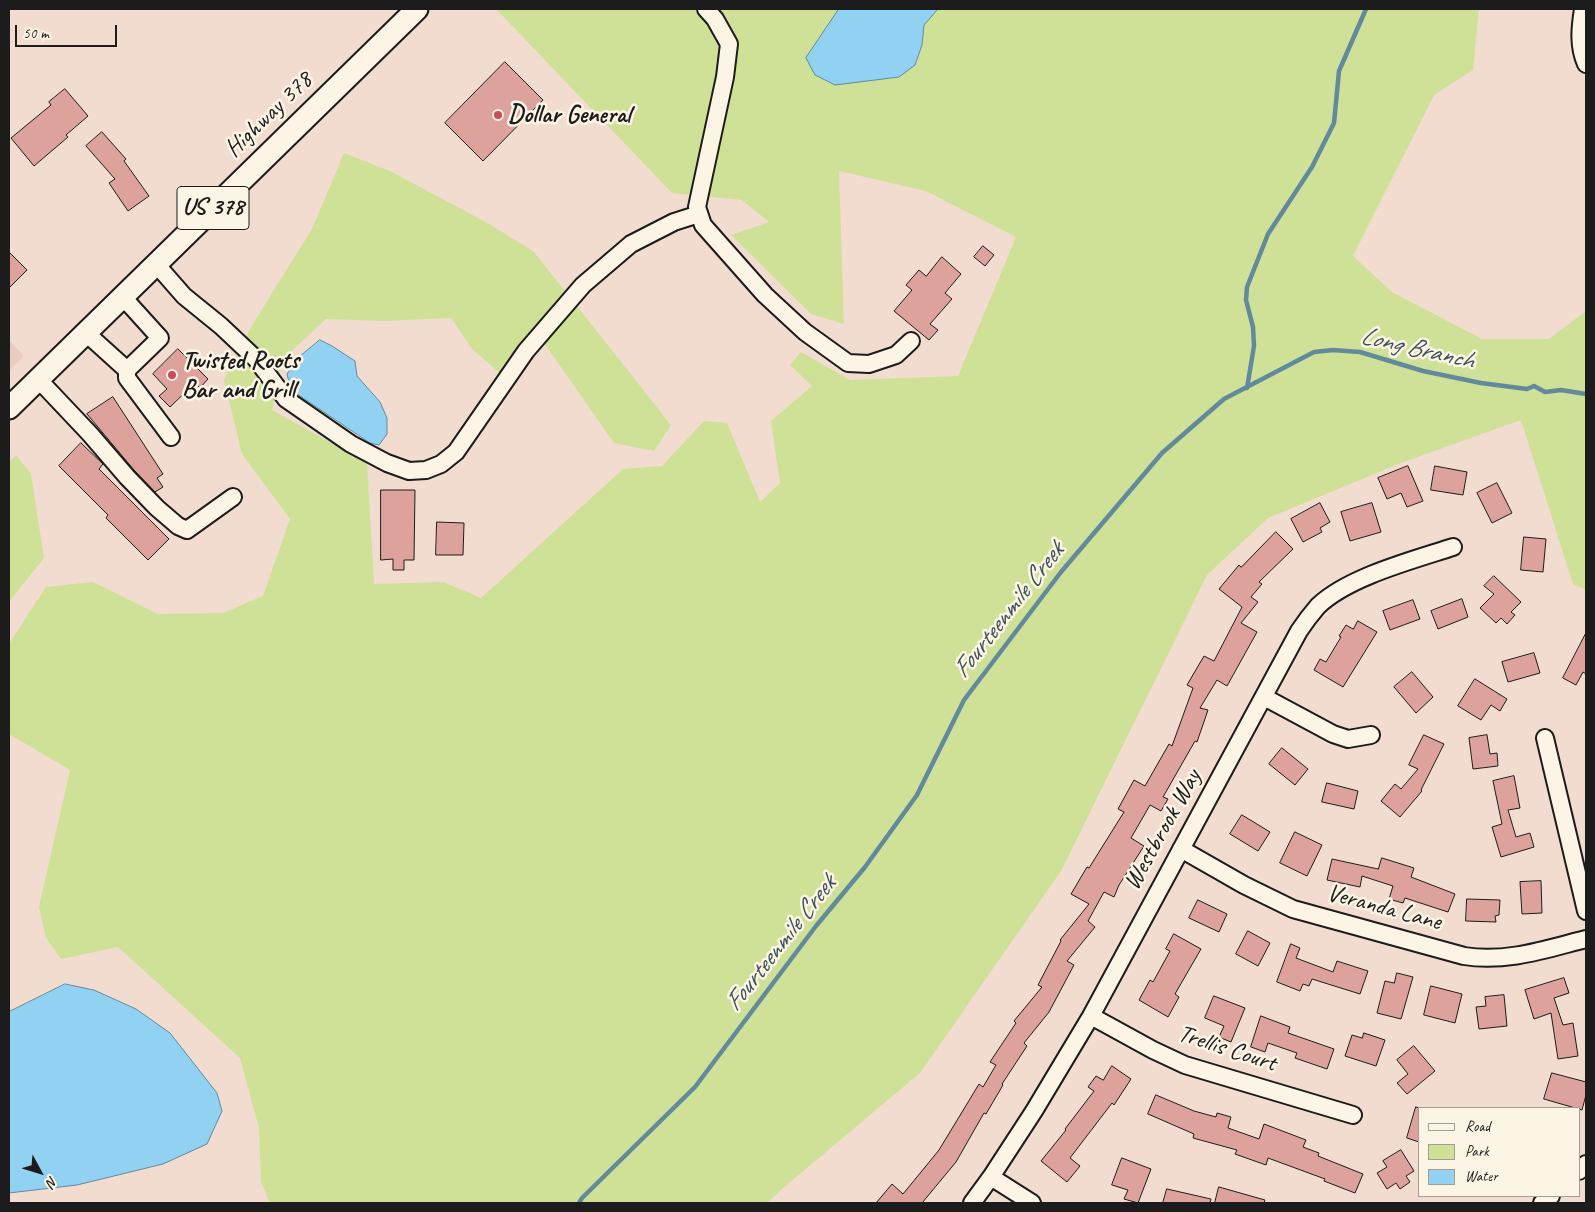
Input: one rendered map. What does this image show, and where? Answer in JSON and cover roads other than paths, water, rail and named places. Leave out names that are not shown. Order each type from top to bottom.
[{"type":"main road","name":"Highway 378","points":[[9,408],[417,9]]},
{"type":"street","points":[[706,9],[715,19],[729,44],[725,77],[697,207],[703,225],[765,295],[805,332],[848,363],[870,364],[896,355],[911,341]]},
{"type":"street","points":[[1583,9],[1580,40],[1581,52],[1586,64]]},
{"type":"street","points":[[156,264],[184,296],[221,326],[256,359],[286,399],[351,444],[387,463],[409,471],[426,470],[441,464],[456,452],[526,351],[583,285],[631,244],[674,222],[699,214]]},
{"type":"street","points":[[122,296],[160,338],[128,370],[127,378],[171,437]]},
{"type":"street","points":[[85,332],[128,370]]},
{"type":"street","points":[[38,379],[90,434],[127,478],[178,526],[186,530],[233,497]]},
{"type":"street","name":"Westbrook Way","points":[[972,1203],[991,1178],[1034,1111],[1091,1016],[1299,631],[1309,617],[1333,595],[1361,579],[1453,547]]},
{"type":"street","points":[[1264,697],[1333,734],[1348,739],[1371,735]]},
{"type":"street","points":[[1545,738],[1586,911]]},
{"type":"street","name":"Veranda Lane","points":[[1181,849],[1244,885],[1293,909],[1464,956],[1482,959],[1517,956],[1586,939]]},
{"type":"street","name":"Trellis Court","points":[[1091,1016],[1185,1065],[1353,1114]]},
{"type":"street","points":[[991,1178],[1032,1203]]},
{"type":"water","points":[[839,9],[938,9],[924,25],[922,45],[915,65],[899,77],[835,85],[815,75],[806,58]]},
{"type":"water","points":[[320,340],[355,361],[357,376],[380,402],[387,418],[387,434],[379,445],[370,443],[291,390],[287,374],[299,357]]},
{"type":"water","points":[[65,984],[94,990],[136,1009],[170,1033],[217,1093],[222,1111],[207,1144],[163,1164],[77,1185],[9,1193],[9,1012]]},
{"type":"waterway","name":"Fourteenmile Creek","points":[[1247,388],[1254,346],[1253,327],[1246,300],[1247,287],[1268,234],[1312,167],[1334,123],[1339,71],[1366,9]]},
{"type":"waterway","name":"Fourteenmile Creek","points":[[579,1203],[695,1087],[816,926],[865,867],[917,795],[964,700],[1061,572],[1162,453],[1224,399],[1314,352],[1333,350],[1360,352],[1423,371],[1481,383],[1527,389],[1534,386],[1545,392],[1561,390],[1586,394]]},
{"type":"place","name":"Dollar General","points":[[498,115]]},
{"type":"place","name":"Twisted Roots Bar and Grill","points":[[172,375]]},
{"type":"water label","name":"Long Branch","points":[[1417,349]]}]
